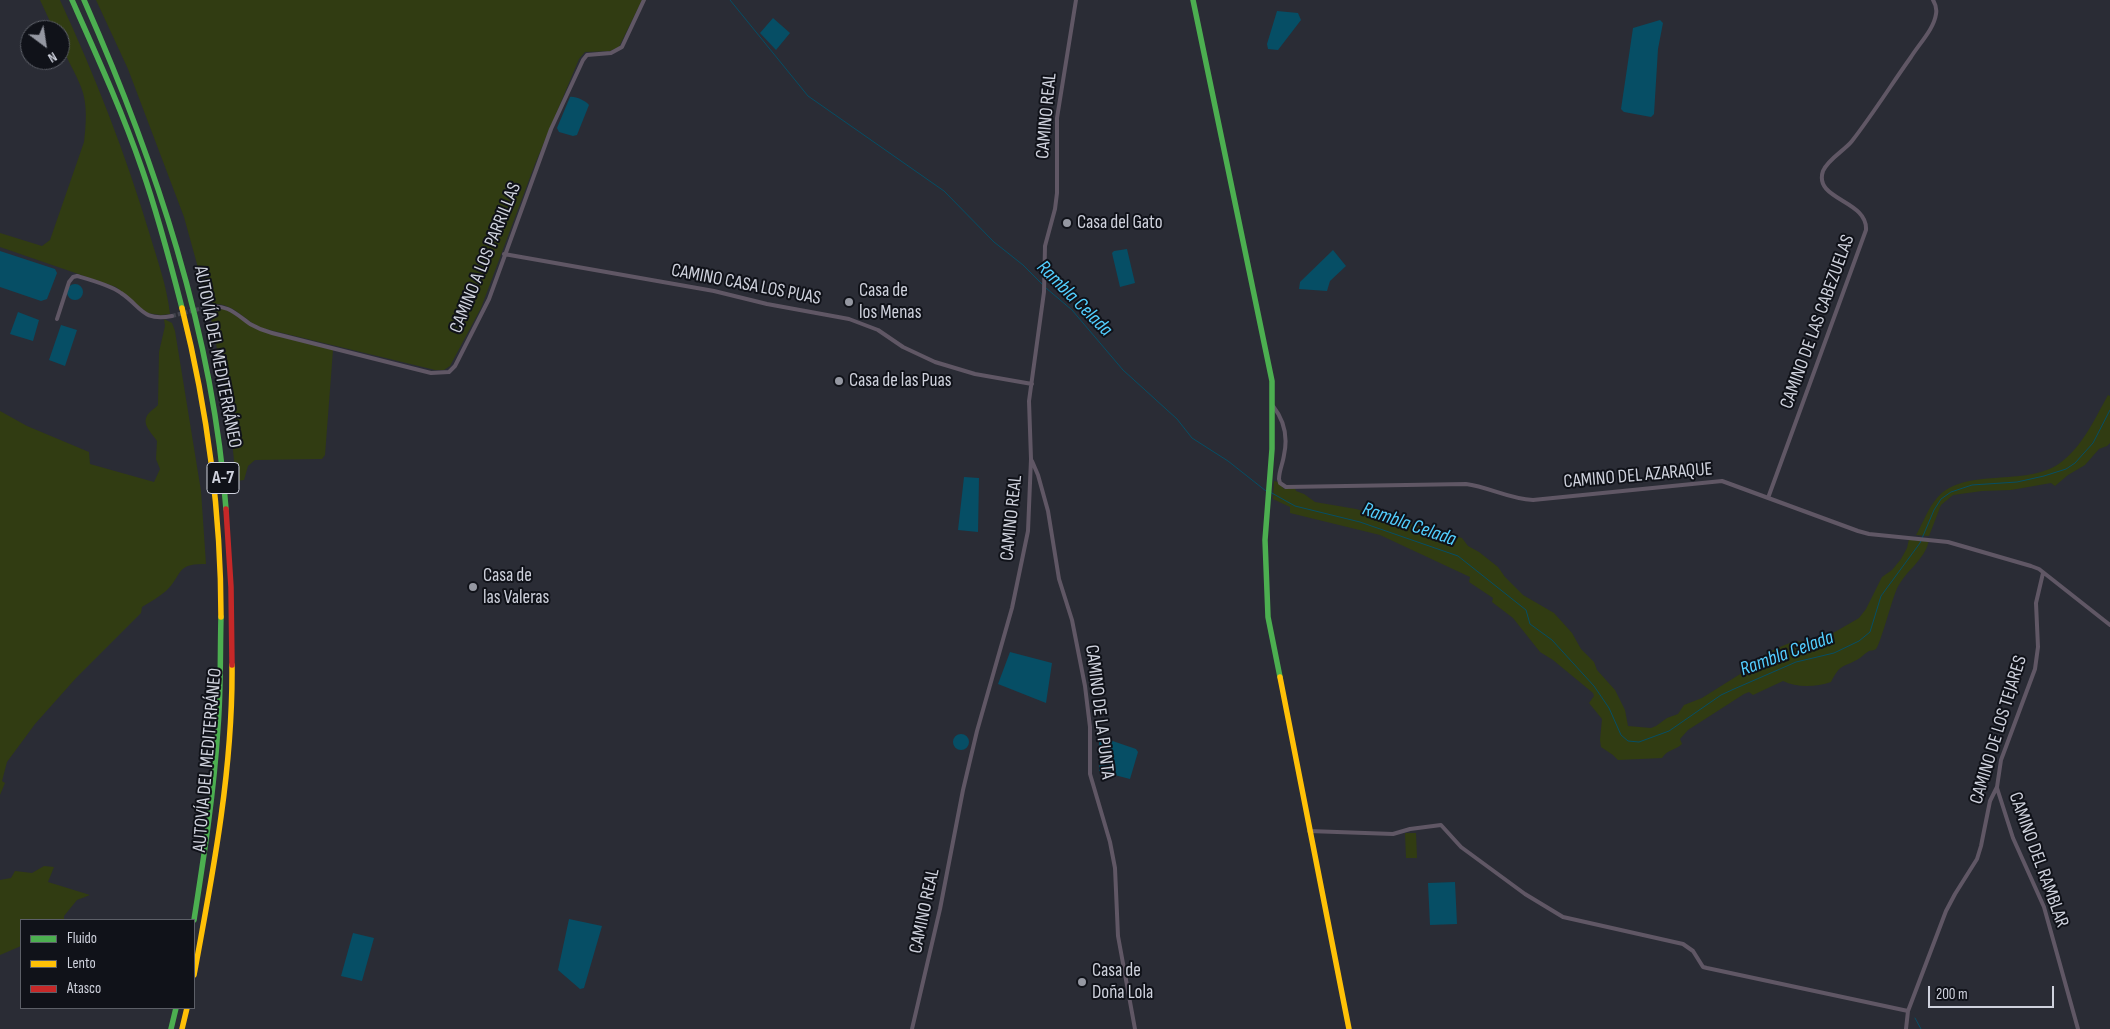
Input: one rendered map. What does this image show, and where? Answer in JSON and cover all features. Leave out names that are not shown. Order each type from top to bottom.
[{"type":"main road","name":"AUTOVÍA DEL MEDITERRÁNEO","points":[[72,0],[121,110],[159,217],[186,318],[203,405],[211,464],[219,548],[222,633],[220,700],[208,833],[194,919]]},
{"type":"main road","name":"AUTOVÍA DEL MEDITERRÁNEO","points":[[84,0],[118,74],[141,131],[176,236],[204,354],[222,459],[229,540],[231,695],[216,852],[195,969]]},
{"type":"main road","points":[[1193,0],[1272,381],[1269,481],[1264,540],[1268,617],[1349,1029]]},
{"type":"main road","points":[[171,1029],[176,1009]]},
{"type":"main road","points":[[182,1029],[187,1009]]},
{"type":"street","name":"CAMINO A LOS PARRILLAS","points":[[208,307],[225,307],[234,310],[258,329],[272,333],[431,373],[444,374],[449,372],[455,366],[474,332],[489,299],[551,129],[583,60],[587,54],[611,53],[622,48],[644,0]]},
{"type":"street","name":"CAMINO REAL","points":[[912,1029],[940,909],[963,790],[977,731],[1012,608],[1028,531],[1032,459],[1029,400],[1044,292],[1046,246],[1057,193],[1058,118],[1076,0]]},
{"type":"street","name":"CAMINO DE LAS CABEZUELAS","points":[[1768,498],[1866,230],[1865,218],[1860,212],[1825,188],[1822,173],[1825,167],[1851,142],[1930,28],[1936,14],[1936,6],[1933,0]]},
{"type":"street","name":"CAMINO CASA LOS PUAS","points":[[504,254],[714,291],[767,304],[849,319],[878,330],[904,347],[935,362],[975,374],[1032,384]]},
{"type":"street","points":[[57,320],[69,282],[73,277],[77,276],[120,292],[139,311],[150,316],[172,316]]},
{"type":"street","name":"CAMINO DEL AZARAQUE","points":[[1272,406],[1281,416],[1284,426],[1284,454],[1279,479],[1280,483],[1286,487],[1466,484],[1482,486],[1519,499],[1533,500],[1717,481],[1858,532],[1948,542],[2031,566],[2110,625]]},
{"type":"street","name":"CAMINO DE LA PUNTA","points":[[1032,459],[1048,511],[1059,579],[1072,620],[1086,686],[1090,727],[1090,774],[1110,842],[1115,868],[1118,936],[1135,1029]]},
{"type":"street","name":"CAMINO DE LOS TEJARES","points":[[1906,1029],[1908,1011],[1946,911],[1979,852],[1984,839],[1990,801],[1997,787],[2002,757],[2037,664],[2036,603],[2042,573]]},
{"type":"street","name":"CAMINO DEL RAMBLAR","points":[[1997,787],[2013,838],[2042,901],[2078,1029]]},
{"type":"street","points":[[1990,801],[2000,799]]},
{"type":"street","points":[[1309,831],[1392,834],[1410,828],[1441,826],[1461,848],[1526,894],[1563,917],[1683,944],[1688,946],[1703,967],[1908,1011]]},
{"type":"green space","points":[[40,0],[60,0],[69,20],[49,20]]},
{"type":"green space","points":[[96,0],[642,0],[619,47],[610,51],[585,52],[579,59],[535,164],[481,308],[450,366],[444,370],[435,370],[262,328],[231,308],[224,305],[208,304],[184,217],[128,69]]},
{"type":"green space","points":[[70,23],[120,143],[167,293],[170,314],[147,313],[116,287],[0,247],[0,233],[42,246],[50,240],[84,142],[85,100],[70,63]]},
{"type":"green space","points":[[216,307],[227,310],[264,331],[333,350],[325,455],[322,459],[255,460],[248,466],[244,480],[236,481],[229,410],[209,308]]},
{"type":"green space","points":[[164,319],[172,323],[175,331],[201,491],[206,564],[196,564],[184,568],[166,591],[142,607],[141,613],[76,678],[35,724],[7,762],[2,781],[5,783],[0,795],[0,411],[27,426],[89,452],[90,464],[154,482],[160,469],[156,459],[157,441],[147,427],[146,420],[149,413],[158,405],[159,352],[165,326]]},
{"type":"green space","points":[[2108,395],[2110,396],[2110,443],[2099,449],[2085,465],[2068,475],[2055,486],[2051,483],[2011,490],[1953,495],[1941,505],[1929,536],[1916,535],[1934,502],[1949,488],[1979,479],[2030,475],[2060,463],[2082,441]]},
{"type":"green space","points":[[1274,481],[1278,482],[1284,489],[1295,488],[1296,491],[1315,502],[1356,509],[1462,538],[1468,546],[1498,567],[1523,595],[1554,613],[1572,633],[1581,649],[1594,662],[1597,670],[1615,690],[1625,710],[1628,726],[1651,728],[1656,726],[1667,718],[1678,714],[1684,705],[1702,698],[1745,671],[1748,661],[1754,662],[1775,649],[1792,642],[1814,640],[1828,636],[1859,618],[1866,609],[1882,577],[1892,570],[1901,559],[1909,539],[1929,540],[1923,554],[1896,591],[1876,649],[1840,668],[1831,682],[1807,686],[1794,685],[1783,681],[1753,695],[1749,692],[1688,730],[1680,739],[1682,744],[1662,758],[1618,760],[1601,747],[1602,719],[1589,703],[1594,696],[1593,693],[1553,660],[1540,652],[1513,618],[1492,602],[1493,598],[1469,582],[1470,577],[1380,535],[1290,513],[1290,507],[1273,499]]},
{"type":"green space","points":[[1405,833],[1416,833],[1417,858],[1406,858]]},
{"type":"green space","points":[[44,866],[54,867],[48,882],[90,895],[77,900],[64,916],[64,919],[20,919],[20,946],[0,955],[0,880],[11,878],[15,871],[32,873]]},
{"type":"water","points":[[1277,11],[1298,13],[1301,20],[1278,50],[1268,49],[1267,44]]},
{"type":"water","points":[[773,18],[790,33],[776,50],[760,33]]},
{"type":"water","points":[[1660,20],[1663,23],[1658,49],[1654,114],[1651,117],[1624,112],[1621,109],[1633,28]]},
{"type":"water","points":[[570,97],[580,99],[589,105],[577,135],[573,136],[559,132],[557,128]]},
{"type":"water","points":[[1127,249],[1135,283],[1120,287],[1112,253]]},
{"type":"water","points":[[1333,250],[1346,266],[1330,281],[1327,291],[1299,289],[1300,282]]},
{"type":"water","points":[[0,251],[55,269],[57,273],[47,299],[41,301],[0,287]]},
{"type":"water","points":[[75,284],[83,292],[75,300],[67,292]]},
{"type":"water","points":[[18,312],[39,320],[33,341],[10,334]]},
{"type":"water","points":[[61,325],[77,330],[65,366],[49,360]]},
{"type":"water","points":[[964,477],[979,478],[978,532],[958,530]]},
{"type":"water","points":[[1010,652],[1052,663],[1046,703],[998,684]]},
{"type":"water","points":[[961,734],[967,736],[969,742],[967,748],[961,750],[955,748],[953,742],[955,736]]},
{"type":"water","points":[[1101,737],[1136,749],[1138,752],[1130,779],[1099,771],[1099,739]]},
{"type":"water","points":[[1455,882],[1457,924],[1430,925],[1428,883]]},
{"type":"water","points":[[569,919],[602,926],[584,988],[580,989],[558,970]]},
{"type":"water","points":[[353,933],[374,938],[362,981],[341,976]]},
{"type":"waterway","name":"Rambla Celada","points":[[730,0],[808,96],[944,191],[994,242],[1023,265],[1043,285]]},
{"type":"waterway","name":"Rambla Celada","points":[[1046,288],[1072,310],[1123,370],[1177,419],[1192,438],[1228,461],[1266,491]]},
{"type":"waterway","name":"Rambla Celada","points":[[1270,492],[1295,506],[1360,522],[1458,556],[1526,610],[1530,624],[1552,640],[1594,686],[1609,708],[1621,735],[1628,741],[1639,742],[1669,731],[1721,695],[1734,689],[1796,662],[1834,653],[1859,641],[1870,632],[1881,596],[1920,543],[1934,510],[1941,499],[1951,492],[1972,485],[2017,482],[2066,469],[2075,463],[2093,443],[2110,410]]},
{"type":"waterway","points":[[1915,1018],[1921,1029]]},
{"type":"tunnel","points":[[172,316],[207,307]]},
{"type":"traffic: fast","points":[[72,0],[118,105],[142,169],[159,221],[182,308]]},
{"type":"traffic: fast","points":[[84,0],[134,123],[157,185],[177,248],[208,377],[219,443],[226,509]]},
{"type":"traffic: fast","points":[[1193,0],[1272,381],[1272,449],[1265,540],[1268,617],[1280,677]]},
{"type":"traffic: fast","points":[[194,919],[214,776],[220,700],[221,617]]},
{"type":"traffic: fast","points":[[171,1029],[176,1009]]},
{"type":"traffic: slow","points":[[182,308],[199,384],[211,461],[218,539],[221,617]]},
{"type":"traffic: slow","points":[[195,970],[215,860],[225,782],[229,743],[232,665]]},
{"type":"traffic: slow","points":[[1280,677],[1349,1029]]},
{"type":"traffic: slow","points":[[182,1029],[187,1009]]},
{"type":"traffic: jam","points":[[226,509],[231,587],[232,665]]},
{"type":"place","name":"Casa del Gato","points":[[1067,223]]},
{"type":"place","name":"Casa de los Menas","points":[[849,302]]},
{"type":"place","name":"Casa de las Puas","points":[[839,381]]},
{"type":"place","name":"Casa de las Valeras","points":[[473,587]]},
{"type":"place","name":"Casa de Doña Lola","points":[[1082,982]]}]
